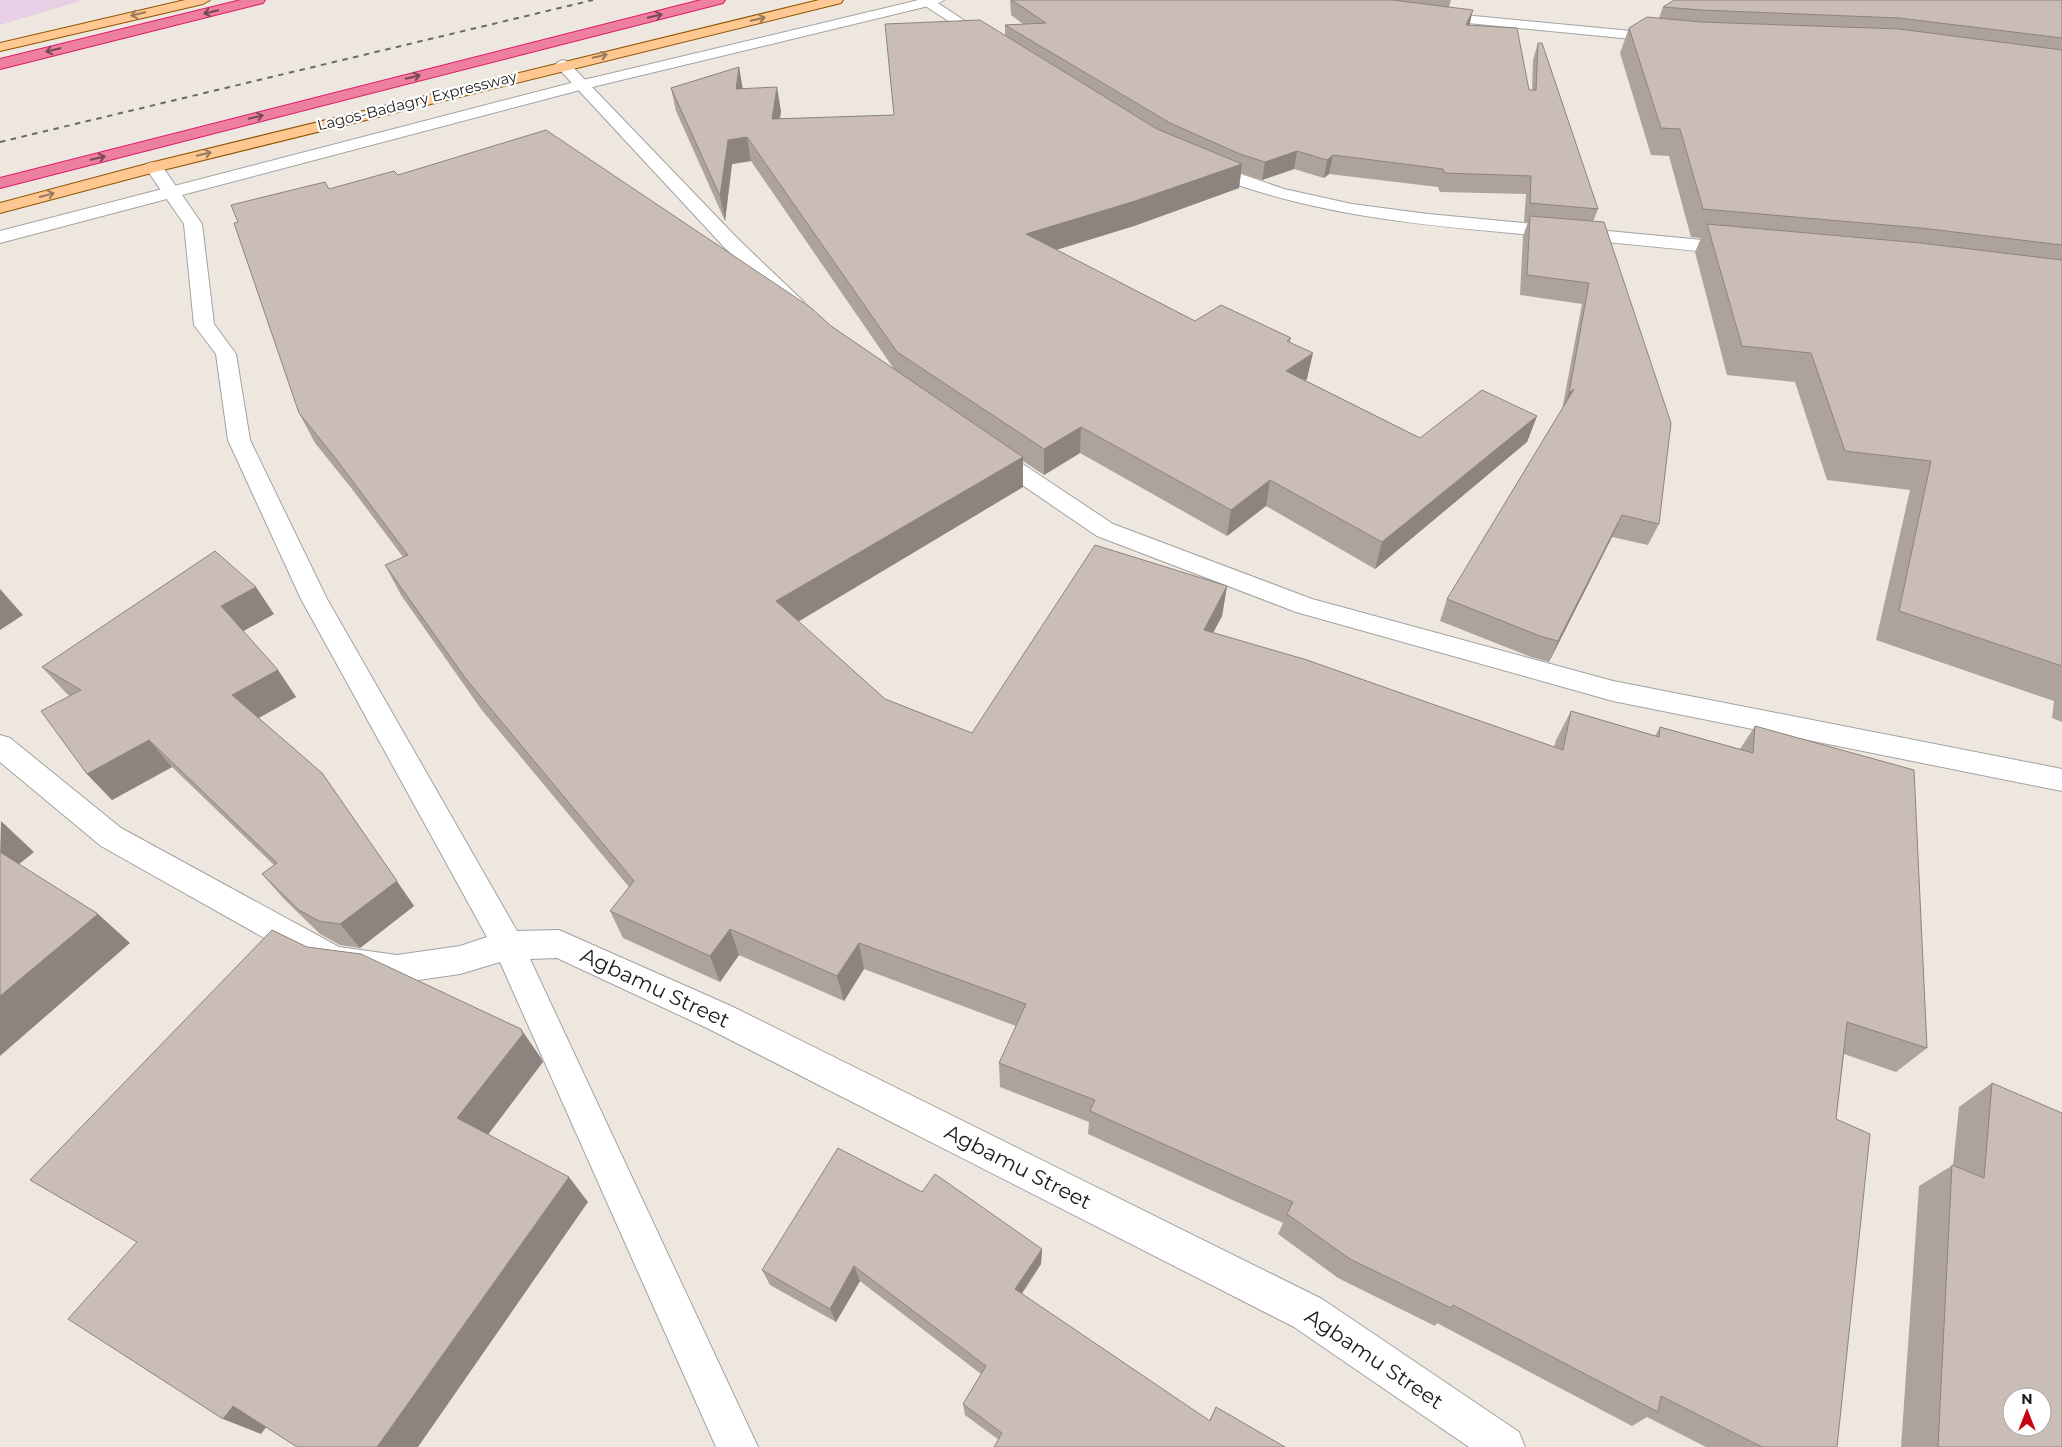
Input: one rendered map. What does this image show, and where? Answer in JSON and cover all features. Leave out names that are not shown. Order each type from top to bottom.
[{"type":"highway","points":[[0,64],[258,0]]},
{"type":"highway","name":"Lagos-Badagry Expressway","points":[[0,182],[718,0]]},
{"type":"main road","points":[[0,48],[203,0]]},
{"type":"main road","name":"Lagos-Badagry Expressway","points":[[0,208],[154,166],[562,65],[836,0]]},
{"type":"street","points":[[0,237],[581,85],[929,1],[1002,49]]},
{"type":"street","points":[[1419,15],[1682,40]]},
{"type":"street","points":[[562,65],[731,243],[815,323]]},
{"type":"street","points":[[1188,159],[1231,178],[1297,198],[1406,218],[1754,250]]},
{"type":"street","points":[[154,166],[192,224],[204,325],[226,354],[239,440],[314,599],[508,945],[737,1447]]},
{"type":"street","points":[[972,440],[1105,530],[1306,606],[1613,691],[2062,780]]},
{"type":"street","name":"Agbamu Street","points":[[0,746],[111,837],[334,961],[397,969],[460,960],[508,945],[559,944],[710,1013],[1299,1308],[1504,1447]]},
{"type":"shaded area","points":[[0,0],[83,0],[0,25]]},
{"type":"building","points":[[1012,0],[1392,0],[1473,10],[1466,25],[1517,28],[1529,90],[1536,90],[1538,43],[1542,43],[1598,209],[1530,203],[1531,176],[1445,173],[1443,169],[1333,155],[1327,160],[1297,151],[1265,162],[1240,154],[1170,123],[1005,25],[1046,23]]},
{"type":"building","points":[[1674,0],[2062,0],[2062,38],[1899,18],[1663,7]]},
{"type":"building","points":[[1647,17],[1701,22],[1899,29],[2062,50],[2062,245],[1921,228],[1703,209],[1680,129],[1661,128],[1629,28]]},
{"type":"building","points":[[980,20],[1157,129],[1242,164],[1135,201],[1026,234],[1195,321],[1221,305],[1291,338],[1287,341],[1313,353],[1286,371],[1420,438],[1482,390],[1537,416],[1382,542],[1270,480],[1231,510],[1081,427],[1044,449],[897,352],[747,137],[728,140],[720,196],[671,88],[739,67],[736,89],[777,87],[772,119],[894,115],[885,24]]},
{"type":"building","points":[[546,130],[810,307],[831,326],[1023,457],[776,601],[885,699],[972,733],[1095,545],[1227,586],[1204,630],[1307,660],[1563,750],[1571,711],[1659,737],[1660,727],[1753,753],[1755,726],[1914,770],[1927,1048],[1847,1022],[1836,1119],[1870,1134],[1837,1447],[1762,1447],[1661,1396],[1658,1412],[1453,1305],[1451,1308],[1350,1259],[1287,1214],[1293,1202],[1090,1111],[1095,1100],[999,1063],[1026,1004],[859,943],[837,976],[730,929],[710,956],[610,911],[634,881],[466,679],[385,565],[408,555],[299,413],[234,223],[238,222],[231,205],[325,182],[329,189],[394,171],[398,175]]},
{"type":"building","points":[[1530,216],[1604,222],[1671,423],[1659,524],[1622,515],[1558,641],[1540,636],[1447,599],[1574,389],[1569,393],[1589,283],[1527,275]]},
{"type":"building","points":[[1707,224],[1920,243],[2062,260],[2062,666],[1899,611],[1931,461],[1845,451],[1811,353],[1742,346]]},
{"type":"building","points":[[215,551],[256,587],[221,606],[278,670],[232,695],[322,773],[397,881],[340,924],[319,921],[299,910],[262,874],[277,863],[149,740],[87,774],[41,711],[81,690],[42,667]]},
{"type":"building","points":[[0,852],[98,914],[0,996]]},
{"type":"building","points":[[272,930],[307,947],[361,954],[521,1029],[523,1034],[457,1118],[569,1177],[377,1447],[297,1447],[233,1406],[223,1419],[68,1319],[137,1242],[30,1180]]},
{"type":"building","points":[[1992,1083],[2062,1113],[2062,1447],[1938,1447],[1952,1165],[1984,1178]]},
{"type":"building","points":[[838,1148],[922,1192],[935,1174],[1042,1249],[1015,1289],[1210,1421],[1216,1407],[1285,1447],[994,1447],[1002,1433],[963,1404],[986,1366],[854,1266],[830,1309],[762,1270]]},
{"type":"railway","points":[[0,142],[593,0]]}]
